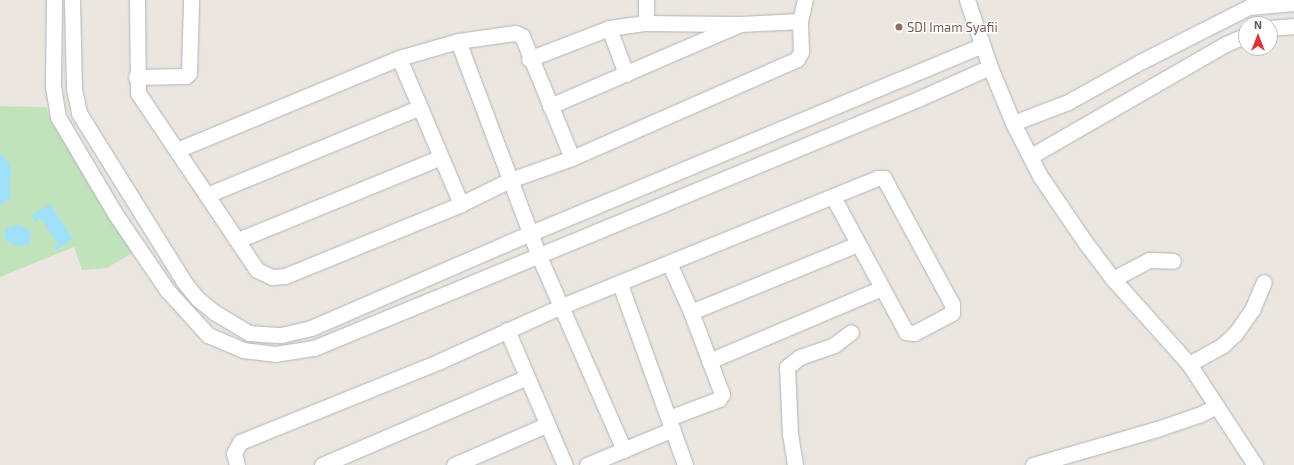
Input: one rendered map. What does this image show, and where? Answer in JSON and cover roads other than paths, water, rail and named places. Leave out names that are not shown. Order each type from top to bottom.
[{"type":"street","points":[[54,0],[53,86],[58,117],[116,214],[167,290],[208,335],[249,351],[275,354],[314,348],[538,254],[918,99],[990,67]]},
{"type":"street","points":[[72,0],[74,89],[79,113],[184,282],[198,299],[214,312],[249,333],[281,335],[311,328],[531,233],[982,46]]},
{"type":"street","points":[[138,0],[136,77],[138,93],[257,270],[272,277],[285,276],[461,204],[510,180],[572,158],[797,59],[801,52],[800,21],[805,0]]},
{"type":"street","points":[[136,77],[186,76],[189,73],[191,0]]},
{"type":"street","points":[[646,0],[646,23]]},
{"type":"street","points":[[967,0],[982,46],[1013,123],[1040,176],[1085,242],[1113,279],[1188,364],[1255,465]]},
{"type":"street","points":[[1013,123],[1068,102],[1142,61],[1249,7],[1274,2],[1294,3]]},
{"type":"street","points":[[529,59],[609,28],[646,23],[740,24],[800,21]]},
{"type":"street","points":[[550,106],[740,24]]},
{"type":"street","points":[[1278,27],[1294,26]]},
{"type":"street","points":[[609,28],[626,74]]},
{"type":"street","points":[[177,150],[399,58],[458,41],[518,34],[522,36],[529,59],[572,158]]},
{"type":"street","points":[[1031,156],[1226,44],[1238,39]]},
{"type":"street","points":[[458,41],[538,254],[624,450]]},
{"type":"street","points":[[399,58],[461,204]]},
{"type":"street","points":[[207,195],[420,107]]},
{"type":"street","points":[[238,240],[441,157]]},
{"type":"street","points":[[238,465],[234,453],[240,442],[440,361],[562,306],[620,284],[878,178],[884,178],[952,304],[952,313],[910,334],[906,332],[833,197]]},
{"type":"street","points":[[691,312],[858,244]]},
{"type":"street","points":[[1113,279],[1149,260],[1173,261]]},
{"type":"street","points":[[587,465],[624,450],[671,423],[719,399],[722,390],[691,312],[669,263]]},
{"type":"street","points":[[1188,364],[1223,345],[1235,334],[1252,310],[1264,282]]},
{"type":"street","points":[[620,284],[685,465]]},
{"type":"street","points":[[710,361],[882,288]]},
{"type":"street","points":[[507,330],[525,378],[565,465]]},
{"type":"street","points":[[795,465],[790,435],[787,367],[800,357],[834,345],[851,332]]},
{"type":"street","points":[[322,465],[525,378]]},
{"type":"street","points":[[1033,465],[1157,429],[1201,414],[1216,406]]},
{"type":"street","points":[[454,465],[546,425]]},
{"type":"water","points":[[0,154],[8,161],[12,172],[9,183],[11,197],[0,206]]},
{"type":"water","points":[[50,204],[73,239],[56,250],[54,247],[58,244],[41,218],[35,222],[31,216]]},
{"type":"water","points":[[18,224],[30,231],[30,244],[19,246],[6,241],[4,234],[7,228]]},
{"type":"place","name":"SDI Imam Syafii","points":[[899,27]]}]
